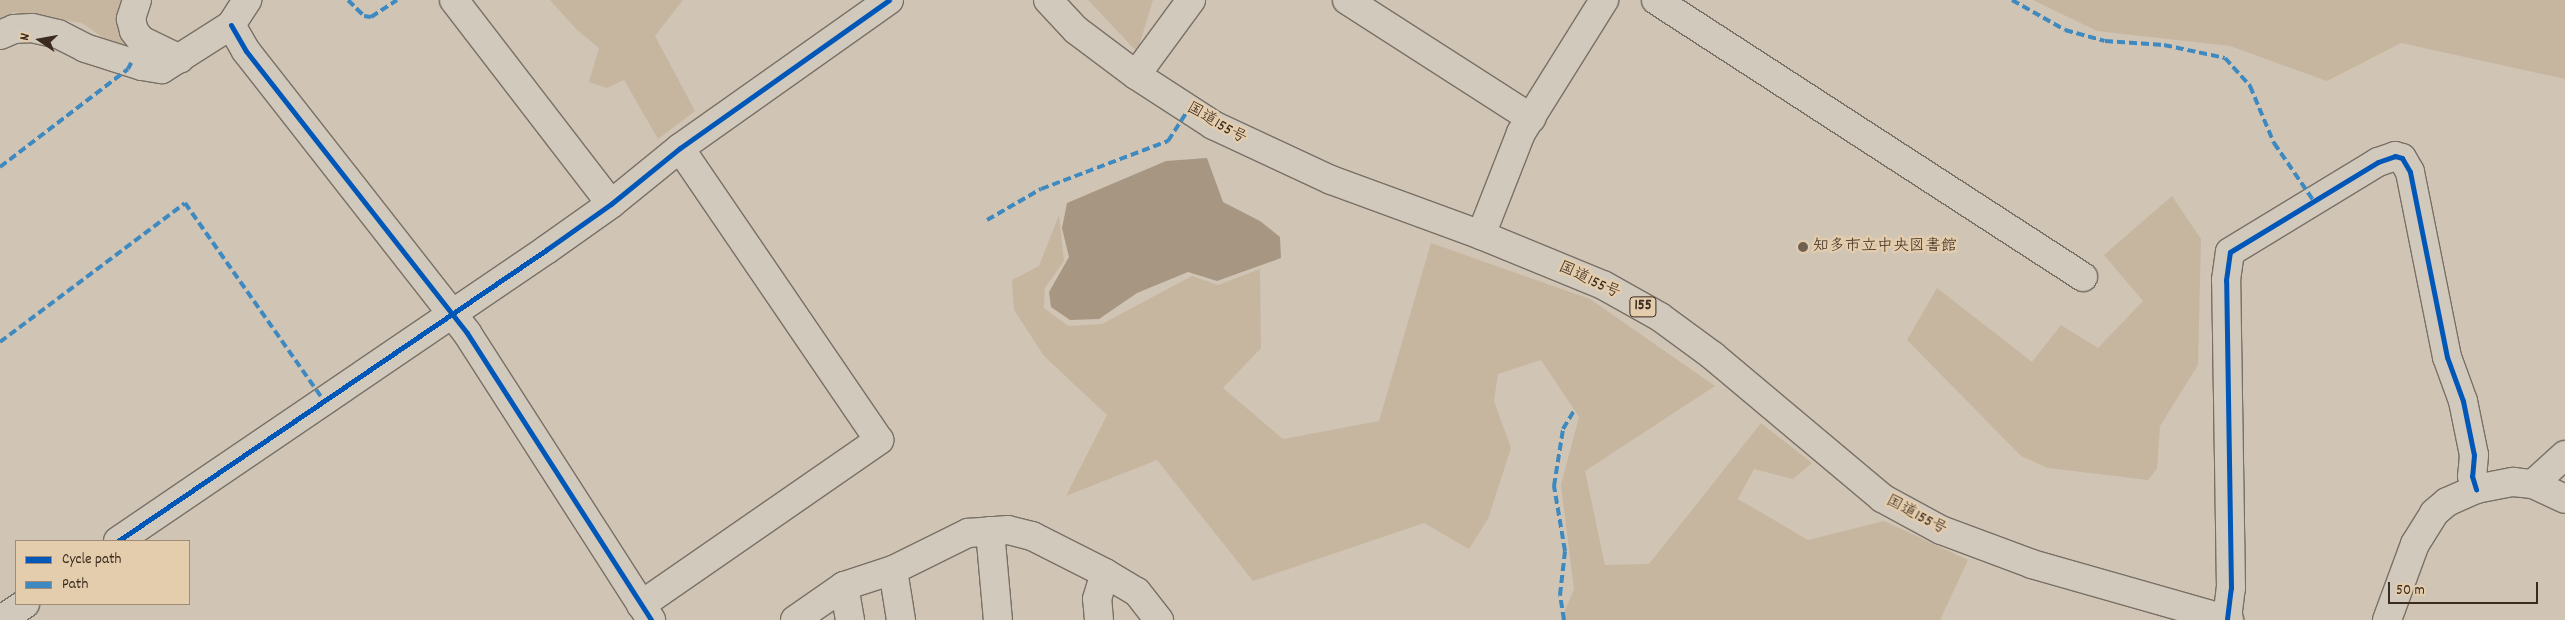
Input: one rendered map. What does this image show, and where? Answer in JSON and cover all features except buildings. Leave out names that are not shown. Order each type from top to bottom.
[{"type":"main road","points":[[137,0],[131,19],[134,31],[140,40],[180,59]]},
{"type":"main road","points":[[0,35],[14,29],[32,28],[58,34],[131,63],[162,69],[230,25],[246,0]]},
{"type":"main road","points":[[454,0],[611,204]]},
{"type":"main road","points":[[119,540],[611,204],[680,148],[889,0]]},
{"type":"main road","name":"国道155号","points":[[1048,0],[1076,30],[1136,75],[1213,125],[1331,180],[1482,235],[1603,284],[1660,317],[1713,356],[1882,498],[1941,530],[2032,564],[2228,620]]},
{"type":"main road","points":[[1136,75],[1191,0]]},
{"type":"main road","points":[[1347,0],[1530,118]]},
{"type":"main road","points":[[1482,235],[1521,133],[1604,0]]},
{"type":"main road","points":[[1656,0],[2083,277]]},
{"type":"main road","points":[[230,25],[246,50],[452,314],[646,612],[879,440],[680,148]]},
{"type":"main road","points":[[2228,620],[2231,588],[2226,280],[2230,252],[2378,162],[2395,156],[2402,158],[2410,172],[2447,357],[2463,401],[2474,455],[2472,476],[2476,489]]},
{"type":"main road","points":[[2533,484],[2565,455]]},
{"type":"main road","points":[[2387,620],[2423,527],[2447,502],[2476,489],[2513,482],[2533,484],[2565,499]]},
{"type":"main road","points":[[990,530],[998,620]]},
{"type":"main road","points":[[795,620],[844,586],[893,570],[968,533],[1008,530],[1032,536],[1105,573],[1137,592],[1159,620]]},
{"type":"main road","points":[[893,570],[901,620]]},
{"type":"main road","points":[[1100,620],[1097,599],[1105,573]]},
{"type":"main road","points":[[844,586],[850,620]]},
{"type":"main road","points":[[1,620],[24,605]]},
{"type":"shaded area","points":[[0,0],[130,0],[117,18],[138,49],[132,58],[82,23],[14,12],[0,22]]},
{"type":"shaded area","points":[[550,0],[683,0],[655,36],[695,111],[658,139],[624,80],[607,88],[589,82],[599,48],[577,30]]},
{"type":"shaded area","points":[[1088,0],[1153,0],[1137,52]]},
{"type":"shaded area","points":[[2033,0],[2565,0],[2565,79],[2401,43],[2327,81],[2230,46],[2097,31]]},
{"type":"shaded area","points":[[1207,158],[1223,202],[1260,221],[1280,237],[1281,258],[1217,281],[1188,272],[1137,293],[1099,319],[1070,320],[1051,307],[1049,292],[1069,257],[1062,228],[1067,203],[1166,161]]},
{"type":"shaded area","points":[[2172,196],[2201,239],[2198,365],[2160,426],[2157,469],[2148,480],[2048,468],[2021,456],[1907,340],[1937,288],[2032,362],[2061,325],[2098,348],[2143,301],[2104,255]]},
{"type":"shaded area","points":[[1059,215],[1064,261],[1045,288],[1044,308],[1068,326],[1102,324],[1192,276],[1218,285],[1260,269],[1261,348],[1223,388],[1283,439],[1379,421],[1431,243],[1590,299],[1715,386],[1585,471],[1605,565],[1649,564],[1761,423],[1812,463],[1793,479],[1754,469],[1738,499],[1808,540],[1884,521],[1968,560],[1940,620],[1561,620],[1574,589],[1561,485],[1579,417],[1541,360],[1498,374],[1494,401],[1511,448],[1488,519],[1469,549],[1424,523],[1253,581],[1157,460],[1066,496],[1107,415],[1044,356],[1014,310],[1012,280],[1039,266]]},
{"type":"marked path","points":[[348,0],[364,16],[371,17],[397,0]]},
{"type":"marked path","points":[[2012,0],[2065,30],[2105,41],[2164,45],[2225,58],[2250,86],[2274,143],[2313,200]]},
{"type":"marked path","points":[[0,167],[128,69],[131,63]]},
{"type":"marked path","points":[[987,220],[1041,189],[1168,141],[1189,109]]},
{"type":"marked path","points":[[0,342],[185,203],[325,402]]},
{"type":"marked path","points":[[1564,620],[1560,595],[1565,551],[1554,486],[1563,429],[1574,411]]},
{"type":"cycle path","points":[[119,540],[546,250],[611,204],[680,148],[889,0]]},
{"type":"cycle path","points":[[231,25],[246,51],[467,333],[651,620]]},
{"type":"cycle path","points":[[2227,619],[2231,588],[2226,280],[2230,252],[2378,162],[2395,156],[2402,158],[2410,172],[2447,357],[2463,401],[2474,455],[2472,476],[2476,489]]},
{"type":"place","name":"知多市立中央図書館","points":[[1803,247]]}]
